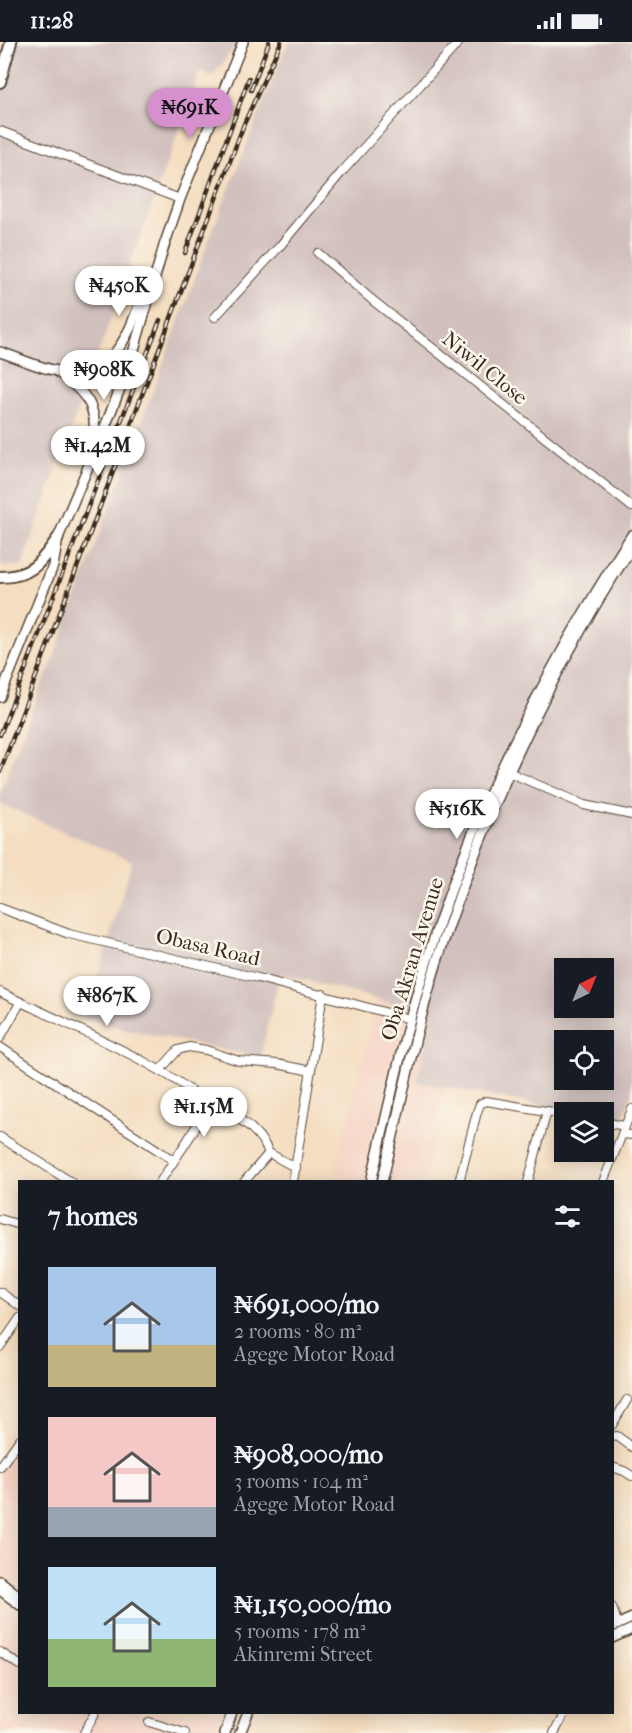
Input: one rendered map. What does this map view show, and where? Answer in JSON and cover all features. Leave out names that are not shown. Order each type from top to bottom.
[{"type":"highway","points":[[0,82],[11,42]]},
{"type":"highway","points":[[0,577],[22,575],[30,571],[38,565],[58,538]]},
{"type":"main road","points":[[0,697],[53,566],[58,538],[131,360],[180,199],[243,42]]},
{"type":"main road","points":[[0,352],[56,371],[81,372],[109,361],[124,340],[164,246]]},
{"type":"main road","points":[[56,371],[87,397],[94,411],[96,427],[92,456]]},
{"type":"main road","name":"Oba Akran Avenue","points":[[370,1180],[410,1019],[426,964],[456,878],[536,699],[592,598],[632,535]]},
{"type":"main road","name":"Oba Akran Avenue","points":[[382,1180],[420,1021],[440,951],[505,771],[584,625],[632,547]]},
{"type":"main road","points":[[0,1579],[18,1593]]},
{"type":"main road","points":[[0,1593],[18,1606]]},
{"type":"main road","points":[[615,1626],[632,1618]]},
{"type":"main road","points":[[614,1637],[632,1629]]},
{"type":"main road","points":[[225,1733],[232,1714]]},
{"type":"main road","points":[[231,1733],[238,1714]]},
{"type":"main road","points":[[238,1733],[246,1714]]},
{"type":"street","points":[[215,316],[279,247],[341,173],[459,42]]},
{"type":"street","points":[[0,131],[180,199]]},
{"type":"street","name":"Niwil Close","points":[[318,253],[389,314],[632,507]]},
{"type":"street","points":[[505,771],[584,805],[632,815]]},
{"type":"street","name":"Obasa Road","points":[[0,908],[69,934],[323,994],[410,1019]]},
{"type":"street","points":[[0,992],[86,1031],[160,1070],[201,1101],[232,1114],[255,1129],[269,1153],[296,1168]]},
{"type":"street","points":[[293,1180],[323,994]]},
{"type":"street","points":[[0,1038],[20,1003]]},
{"type":"street","points":[[0,1047],[173,1160]]},
{"type":"street","points":[[160,1070],[178,1050],[189,1047],[239,1061],[277,1064],[311,1071]]},
{"type":"street","points":[[161,1180],[202,1114],[204,1109],[201,1101]]},
{"type":"street","points":[[460,1180],[480,1104],[492,1101],[554,1112]]},
{"type":"street","points":[[604,1180],[632,1109]]},
{"type":"street","points":[[529,1180],[547,1111]]},
{"type":"street","points":[[614,1126],[632,1135]]},
{"type":"street","points":[[0,1137],[68,1180]]},
{"type":"street","points":[[246,1180],[269,1153]]},
{"type":"street","points":[[0,1219],[18,1224]]},
{"type":"street","points":[[0,1292],[18,1305]]},
{"type":"street","points":[[0,1347],[18,1321]]},
{"type":"street","points":[[614,1422],[627,1400]]},
{"type":"street","points":[[614,1437],[617,1436],[632,1447]]},
{"type":"street","points":[[0,1467],[18,1442]]},
{"type":"street","points":[[614,1468],[632,1476]]},
{"type":"street","points":[[0,1652],[18,1664]]},
{"type":"street","points":[[84,1733],[94,1714]]},
{"type":"street","points":[[554,1733],[564,1714]]},
{"type":"street","points":[[149,1722],[184,1733]]},
{"type":"shaded area","points":[[17,42],[238,42],[213,76],[200,71],[22,565],[2,567],[0,558],[0,95],[13,63]]},
{"type":"shaded area","points":[[288,42],[632,42],[632,1093],[621,1121],[614,1119],[614,1102],[554,1102],[554,1108],[417,1082],[432,1014],[280,973],[260,1058],[85,1020],[132,861],[0,804],[0,792],[51,665],[215,224]]},
{"type":"shaded area","points":[[377,999],[433,1014],[417,1081],[445,1087],[425,1180],[333,1180]]},
{"type":"shaded area","points":[[18,1441],[18,1589],[0,1578],[0,1463]]},
{"type":"shaded area","points":[[0,1600],[18,1613],[18,1714],[226,1714],[217,1733],[0,1733]]},
{"type":"railway","points":[[251,90],[269,42]]},
{"type":"railway","points":[[0,772],[244,124],[281,42]]},
{"type":"railway","points":[[185,253],[249,78]]},
{"type":"railway","points":[[0,735],[160,320]]}]
